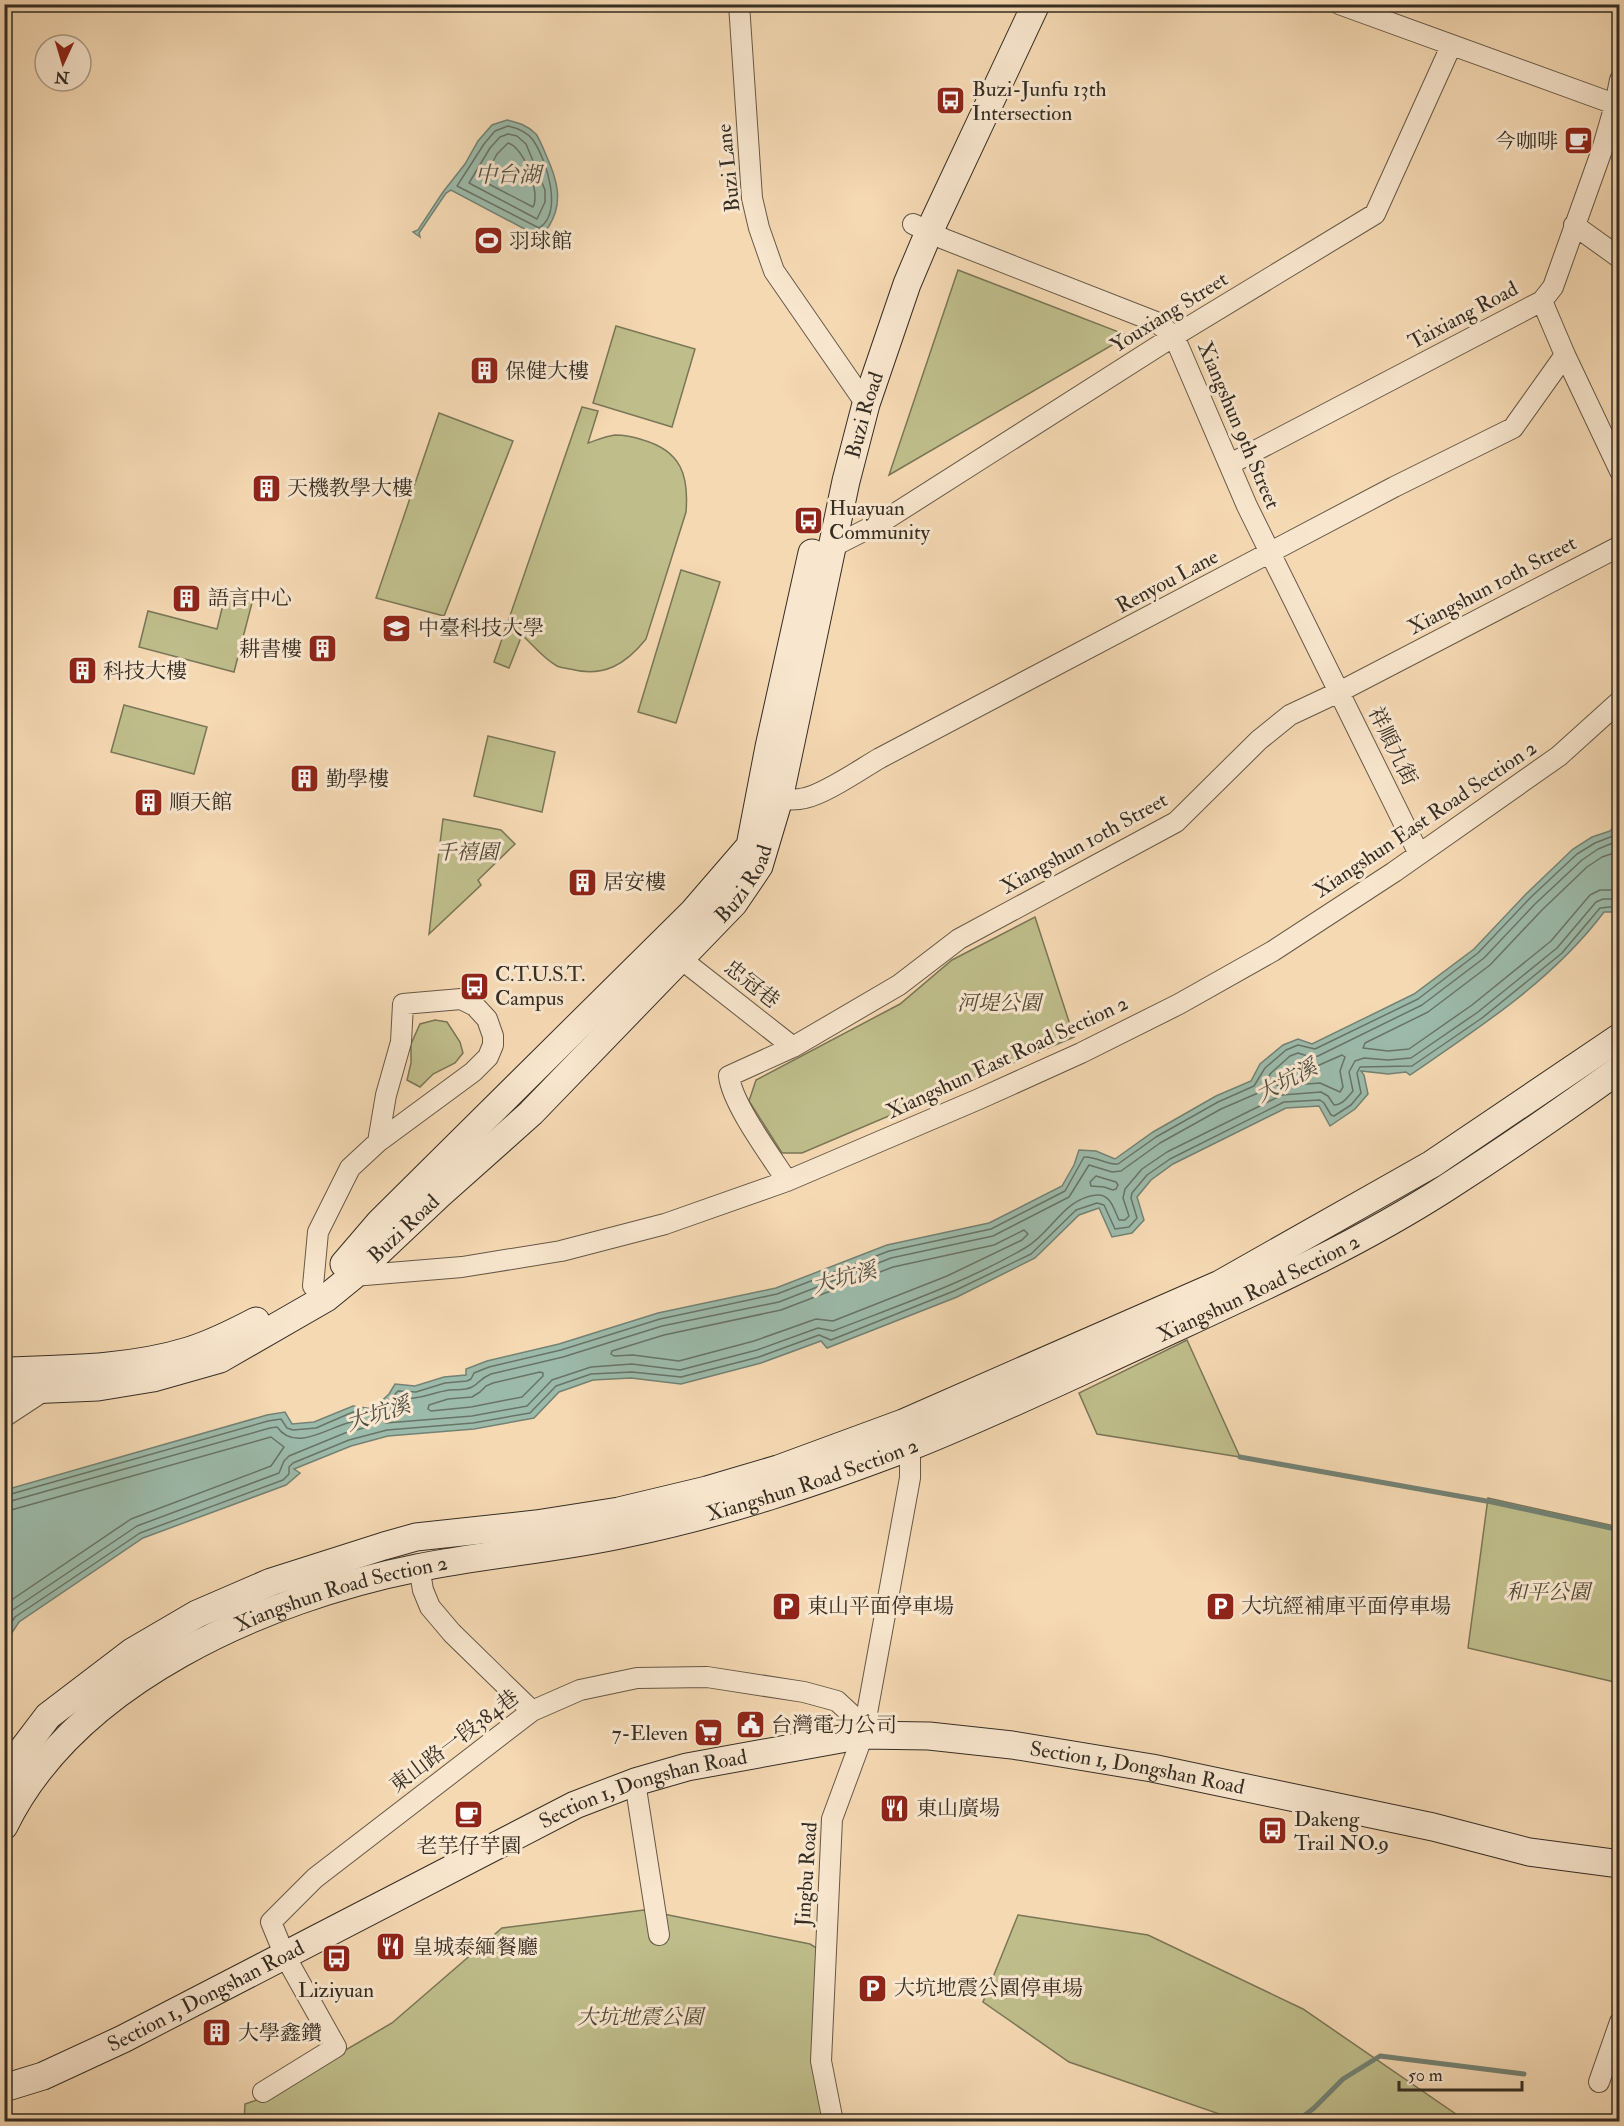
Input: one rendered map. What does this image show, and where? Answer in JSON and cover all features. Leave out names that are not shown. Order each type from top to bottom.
[{"type":"main road","name":"Buzi Road","points":[[4,1391],[98,1387],[153,1378],[220,1359],[349,1270],[439,1195],[531,1113],[734,903],[759,866],[769,797],[829,475],[859,395],[907,284],[921,228],[1017,4]]},
{"type":"main road","name":"Buzi Road","points":[[921,228],[1036,4]]},
{"type":"main road","name":"Buzi Road","points":[[349,1270],[381,1222],[693,912],[750,846],[769,797],[832,547],[859,395]]},
{"type":"main road","name":"Xiangshun Road Section 2","points":[[4,1826],[21,1797],[66,1739],[141,1676],[214,1635],[290,1604],[368,1580],[419,1568],[624,1534],[712,1513],[786,1491],[1220,1284],[1432,1164],[1620,1037]]},
{"type":"main road","name":"Xiangshun Road Section 2","points":[[4,1774],[48,1716],[132,1652],[197,1614],[271,1582],[384,1546],[416,1538],[536,1524],[619,1511],[707,1490],[907,1434],[1040,1392],[1263,1288],[1336,1250],[1444,1189],[1620,1069]]},
{"type":"main road","name":"Buzi Road","points":[[4,1371],[87,1369],[189,1351],[319,1292]]},
{"type":"main road","name":"Section 1, Dongshan Road","points":[[4,2088],[43,2076],[123,2039],[575,1805],[635,1782],[687,1767],[863,1735],[929,1736],[1012,1745],[1152,1768],[1433,1827],[1529,1852],[1620,1864]]},
{"type":"street","name":"Buzi Lane","points":[[739,4],[752,198],[759,228],[774,271],[859,395]]},
{"type":"street","points":[[1339,4],[1618,106]]},
{"type":"street","name":"Youxiang Street","points":[[832,547],[885,520],[1174,336],[1375,214],[1451,46]]},
{"type":"street","name":"Taixiang Road","points":[[1230,464],[1542,301],[1553,287],[1618,106],[1620,80]]},
{"type":"street","points":[[1574,225],[1620,258]]},
{"type":"street","name":"Xiangshun 9th Street","points":[[921,228],[1156,322],[1174,336],[1247,506],[1340,692]]},
{"type":"street","points":[[1542,301],[1620,471]]},
{"type":"street","name":"Renyou Lane","points":[[769,797],[805,799],[821,792],[880,758],[1394,487],[1513,428],[1565,355]]},
{"type":"street","name":"Xiangshun 10th Street","points":[[787,1181],[740,1105],[730,1084],[729,1076],[793,1047],[899,985],[959,939],[1176,822],[1259,740],[1290,715],[1340,692],[1620,546]]},
{"type":"street","name":"祥順九街","points":[[1340,692],[1419,854]]},
{"type":"street","name":"Xiangshun East Road Section 2","points":[[349,1270],[462,1267],[561,1251],[665,1224],[787,1181],[979,1099],[1081,1053],[1179,1004],[1273,951],[1419,854],[1559,756],[1620,701]]},
{"type":"street","name":"忠冠巷","points":[[681,959],[793,1047]]},
{"type":"street","points":[[319,1292],[318,1232],[350,1168],[378,1142],[473,1072],[488,1057],[493,1045],[493,1036],[487,1019],[476,1006],[461,999],[403,1004],[401,1042],[386,1095],[378,1142]]},
{"type":"street","points":[[4,1417],[45,1390]]},
{"type":"street","name":"Jingbu Road","points":[[833,2121],[821,2061],[832,1819],[863,1735],[910,1478],[907,1434]]},
{"type":"street","points":[[419,1568],[423,1590],[430,1607],[452,1633],[532,1711]]},
{"type":"street","name":"東山路一段384巷","points":[[285,1956],[271,1922],[315,1878],[532,1711],[580,1690],[636,1678],[707,1677],[804,1692],[837,1701],[851,1714],[863,1735]]},
{"type":"street","points":[[635,1782],[659,1935]]},
{"type":"street","points":[[263,2092],[336,2047],[285,1956]]},
{"type":"street","points":[[1599,2082],[1620,2022]]},
{"type":"green space","points":[[958,270],[1124,334],[1126,337],[889,475]]},
{"type":"green space","points":[[616,326],[695,349],[672,427],[593,403]]},
{"type":"green space","points":[[582,407],[598,411],[588,443],[612,436],[629,436],[656,445],[674,458],[684,476],[686,512],[646,639],[630,656],[613,667],[593,672],[562,668],[548,660],[522,635],[509,668],[494,662]]},
{"type":"green space","points":[[439,413],[513,441],[444,616],[376,598]]},
{"type":"green space","points":[[681,570],[720,582],[676,723],[638,712]]},
{"type":"green space","points":[[226,592],[253,599],[234,672],[139,647],[148,611],[217,629]]},
{"type":"green space","points":[[124,705],[207,727],[194,774],[111,752]]},
{"type":"green space","points":[[488,736],[555,752],[542,812],[474,796]]},
{"type":"green space","name":"千禧園","points":[[443,819],[501,830],[515,844],[478,880],[481,885],[429,934]]},
{"type":"green space","name":"河堤公園","points":[[1035,917],[1074,1037],[802,1153],[782,1153],[749,1101],[756,1080],[900,1004],[952,960]]},
{"type":"green space","points":[[435,1020],[447,1022],[460,1042],[463,1053],[455,1063],[433,1074],[420,1087],[407,1080],[411,1063],[411,1044],[420,1024]]},
{"type":"green space","points":[[1187,1340],[1240,1457],[1097,1434],[1079,1393]]},
{"type":"green space","name":"和平公園","points":[[1488,1498],[1619,1527],[1619,1683],[1468,1648]]},
{"type":"green space","name":"大坑地震公園","points":[[644,1910],[810,1944],[818,1949],[824,2121],[244,2122],[245,2104],[263,2098],[392,2023],[502,1928]]},
{"type":"green space","points":[[1018,1915],[1148,1935],[1303,2009],[1466,2121],[1235,2121],[1069,2062],[983,2002]]},
{"type":"water","name":"中台湖","points":[[507,120],[523,125],[536,134],[550,164],[556,182],[558,199],[554,217],[547,228],[541,233],[534,234],[451,190],[446,193],[419,233],[420,237],[413,232],[418,230],[465,164],[478,141],[492,125]]},
{"type":"water","name":"大坑溪","points":[[1619,822],[1619,912],[1604,912],[1584,937],[1539,981],[1489,1020],[1410,1075],[1406,1072],[1388,1074],[1361,1071],[1368,1094],[1355,1109],[1330,1126],[1319,1106],[1286,1108],[1173,1164],[1151,1180],[1137,1197],[1144,1220],[1132,1233],[1112,1237],[1099,1208],[1079,1215],[1035,1258],[957,1297],[827,1348],[821,1341],[761,1363],[681,1384],[631,1378],[593,1380],[559,1392],[534,1418],[474,1429],[388,1436],[351,1446],[294,1469],[300,1473],[286,1485],[143,1538],[19,1622],[5,1643],[5,1490],[267,1415],[285,1412],[292,1424],[314,1422],[353,1406],[373,1409],[389,1394],[395,1384],[415,1386],[444,1377],[466,1375],[466,1369],[487,1361],[559,1344],[658,1313],[776,1288],[887,1245],[989,1223],[1062,1186],[1074,1165],[1079,1150],[1096,1151],[1115,1159],[1153,1132],[1216,1096],[1251,1081],[1260,1064],[1283,1045],[1298,1039],[1312,1044],[1414,994],[1474,949],[1573,849],[1592,837],[1610,831]]},
{"type":"waterway","points":[[1240,1457],[1492,1502],[1620,1530]]},
{"type":"waterway","points":[[1296,2122],[1314,2108],[1343,2079],[1380,2056],[1524,2074]]},
{"type":"place","name":"Buzi-Junfu 13th Intersection","points":[[951,101]]},
{"type":"place","name":"今咖啡","points":[[1579,141]]},
{"type":"place","name":"羽球館","points":[[488,241]]},
{"type":"place","name":"保健大樓","points":[[484,371]]},
{"type":"place","name":"天機教學大樓","points":[[266,488]]},
{"type":"place","name":"Huayuan Community","points":[[808,520]]},
{"type":"place","name":"語言中心","points":[[187,598]]},
{"type":"place","name":"中臺科技大學","points":[[397,628]]},
{"type":"place","name":"耕書樓","points":[[323,649]]},
{"type":"place","name":"科技大樓","points":[[82,671]]},
{"type":"place","name":"勤學樓","points":[[305,779]]},
{"type":"place","name":"順天館","points":[[148,802]]},
{"type":"place","name":"居安樓","points":[[582,882]]},
{"type":"place","name":"C.T.U.S.T. Campus","points":[[474,986]]},
{"type":"place","name":"東山平面停車場","points":[[786,1606]]},
{"type":"place","name":"大坑經補庫平面停車場","points":[[1220,1606]]},
{"type":"place","name":"台灣電力公司","points":[[750,1725]]},
{"type":"place","name":"7-Eleven","points":[[709,1733]]},
{"type":"place","name":"東山廣場","points":[[895,1808]]},
{"type":"place","name":"老芋仔芋園","points":[[469,1815]]},
{"type":"place","name":"Dakeng Trail NO.9","points":[[1273,1831]]},
{"type":"place","name":"皇城泰緬餐廳","points":[[391,1947]]},
{"type":"place","name":"Liziyuan","points":[[336,1959]]},
{"type":"place","name":"大坑地震公園停車場","points":[[873,1988]]},
{"type":"place","name":"大學鑫鑽","points":[[217,2033]]}]
